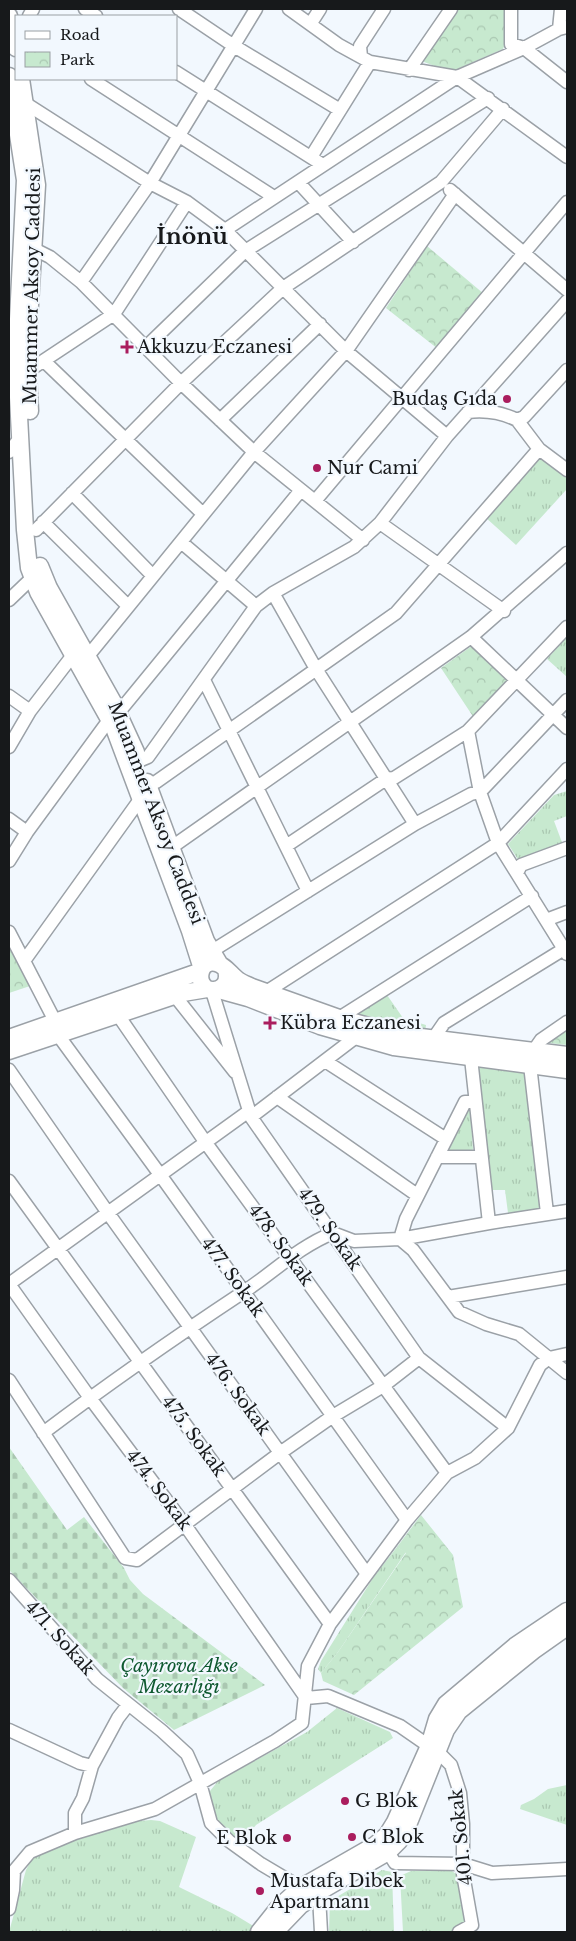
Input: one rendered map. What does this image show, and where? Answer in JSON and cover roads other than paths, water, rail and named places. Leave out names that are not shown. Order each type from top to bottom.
[{"type":"main road","points":[[9,16],[14,42]]},
{"type":"main road","points":[[9,76],[25,180],[15,262],[16,359],[25,530],[29,568],[32,578],[81,656],[114,716],[134,763],[190,930],[201,970],[201,982],[213,990],[356,1037],[402,1049],[471,1058],[532,1058],[567,1055]]},
{"type":"main road","name":"Muammer Aksoy Caddesi","points":[[21,80],[36,178],[28,371],[39,526],[37,552],[44,577],[81,656]]},
{"type":"main road","name":"Muammer Aksoy Caddesi","points":[[145,792],[172,847],[198,921],[219,962]]},
{"type":"main road","points":[[9,1038],[118,1016],[189,992],[213,990],[224,986],[227,980],[219,962]]},
{"type":"main road","points":[[9,1051],[57,1029],[201,970],[209,963],[219,962],[244,983],[339,1018],[387,1031],[532,1058],[567,1070]]},
{"type":"main road","points":[[275,1932],[310,1899],[319,1896],[324,1889],[388,1852],[399,1841],[408,1825],[433,1749],[436,1719],[446,1704],[515,1646],[567,1611]]},
{"type":"main road","points":[[259,1932],[279,1907],[300,1888],[375,1845],[387,1835],[433,1749],[466,1704],[533,1651],[567,1628]]},
{"type":"street","points":[[179,9],[234,46],[340,110]]},
{"type":"street","points":[[81,282],[150,183],[204,91],[256,9]]},
{"type":"street","points":[[289,9],[340,45],[366,59],[409,70],[456,77],[488,98],[567,157]]},
{"type":"street","points":[[311,23],[320,9]]},
{"type":"street","points":[[366,59],[360,46],[384,9]]},
{"type":"street","points":[[409,70],[451,9]]},
{"type":"street","points":[[511,9],[511,44],[524,48],[567,82]]},
{"type":"street","points":[[224,230],[456,77],[524,48],[563,28],[561,9]]},
{"type":"street","points":[[311,157],[340,110],[366,59]]},
{"type":"street","points":[[178,73],[323,165]]},
{"type":"street","points":[[93,80],[274,197]]},
{"type":"street","points":[[146,347],[245,250],[488,98]]},
{"type":"street","points":[[25,103],[150,183],[187,202],[224,230],[346,351],[447,436]]},
{"type":"street","points":[[128,606],[39,526],[181,383],[284,288],[441,182],[503,109]]},
{"type":"street","points":[[298,182],[353,242]]},
{"type":"street","points":[[441,182],[567,290]]},
{"type":"street","points":[[9,747],[30,711],[128,606],[254,452],[346,351],[455,194]]},
{"type":"street","points":[[28,371],[114,314],[187,202]]},
{"type":"street","points":[[315,501],[567,202]]},
{"type":"street","points":[[34,249],[50,257],[81,282],[181,383],[254,452],[362,540]]},
{"type":"street","points":[[134,763],[148,757],[256,606],[273,593],[354,547],[380,523],[447,436],[567,301]]},
{"type":"street","points":[[220,420],[320,324]]},
{"type":"street","points":[[44,361],[203,514]]},
{"type":"street","points":[[517,420],[530,412],[567,370]]},
{"type":"street","points":[[468,412],[479,410],[500,413],[517,420],[539,448],[567,470]]},
{"type":"street","points":[[9,452],[20,438]]},
{"type":"street","points":[[24,961],[145,792],[228,730],[396,613],[539,448]]},
{"type":"street","points":[[9,861],[27,832],[114,716],[301,490]]},
{"type":"street","points":[[72,493],[153,576]]},
{"type":"street","points":[[380,523],[504,611]]},
{"type":"street","points":[[181,542],[256,606]]},
{"type":"street","points":[[172,847],[472,638],[567,553]]},
{"type":"street","points":[[9,600],[32,578]]},
{"type":"street","points":[[273,593],[316,669],[415,824]]},
{"type":"street","points":[[286,846],[386,779],[394,778],[468,731],[567,627]]},
{"type":"street","points":[[472,638],[567,728]]},
{"type":"street","points":[[204,680],[308,891]]},
{"type":"street","points":[[9,696],[30,711]]},
{"type":"street","points":[[219,962],[308,891],[415,824],[470,794],[480,792],[567,700]]},
{"type":"street","points":[[433,1039],[444,1023],[566,951],[498,843],[480,792],[468,731]]},
{"type":"street","points":[[266,992],[498,843],[567,769]]},
{"type":"street","points":[[545,792],[567,784]]},
{"type":"street","points":[[9,819],[27,832]]},
{"type":"street","points":[[517,873],[521,865],[567,848]]},
{"type":"street","points":[[339,1018],[532,896]]},
{"type":"street","points":[[546,920],[567,912]]},
{"type":"street","name":"477. Sokak","points":[[9,932],[57,1029],[407,1520]]},
{"type":"street","name":"479. Sokak","points":[[213,990],[250,1114],[419,1358],[508,1428]]},
{"type":"street","points":[[174,996],[239,1078]]},
{"type":"street","name":"478. Sokak","points":[[118,1016],[206,1143],[447,1473]]},
{"type":"street","points":[[548,1213],[532,1058],[541,1040],[567,1022]]},
{"type":"street","points":[[9,1284],[206,1143],[277,1097],[356,1037]]},
{"type":"street","points":[[471,1058],[474,1102],[488,1223]]},
{"type":"street","points":[[325,1061],[446,1138]]},
{"type":"street","name":"476. Sokak","points":[[9,1070],[108,1213],[367,1574]]},
{"type":"street","points":[[277,1097],[418,1195]]},
{"type":"street","points":[[400,1239],[406,1219],[465,1102],[474,1102]]},
{"type":"street","points":[[437,1157],[481,1157]]},
{"type":"street","name":"475. Sokak","points":[[9,1181],[330,1624]]},
{"type":"street","points":[[43,1433],[140,1362],[244,1292],[289,1257],[315,1240],[333,1234],[354,1241],[400,1239],[548,1213],[567,1212]]},
{"type":"street","points":[[400,1239],[414,1250],[459,1312],[486,1324],[518,1334],[567,1373]]},
{"type":"street","points":[[448,1297],[567,1277]]},
{"type":"street","name":"474. Sokak","points":[[9,1284],[90,1398],[185,1525],[306,1698]]},
{"type":"street","points":[[9,1909],[14,1890],[12,1869],[30,1852],[75,1833],[155,1809],[276,1741],[302,1723],[308,1666],[330,1624],[407,1520],[447,1473],[475,1458],[508,1428],[540,1365],[549,1358],[567,1354]]},
{"type":"street","points":[[9,1380],[125,1558],[137,1560],[280,1453],[332,1416],[383,1386],[419,1358]]},
{"type":"street","name":"471. Sokak","points":[[9,1580],[97,1679],[162,1730],[188,1754],[200,1783],[211,1823],[229,1841],[261,1864],[300,1888],[319,1896]]},
{"type":"street","name":"401. Sokak","points":[[306,1698],[328,1696],[400,1726],[433,1749],[451,1765],[460,1793],[463,1824],[463,1864],[475,1928],[460,1932]]},
{"type":"street","points":[[75,1833],[75,1813],[92,1766],[118,1718],[128,1704]]},
{"type":"street","points":[[9,1730],[80,1763],[92,1766]]},
{"type":"street","points":[[388,1852],[395,1863],[463,1864],[492,1872],[567,1870]]},
{"type":"street","points":[[319,1896],[321,1932]]},
{"type":"place","name":"Akkuzu Eczanesi","points":[[127,347]]},
{"type":"place","name":"Budaş Gıda","points":[[507,399]]},
{"type":"place","name":"Nur Cami","points":[[317,468]]},
{"type":"place","name":"Kübra Eczanesi","points":[[270,1023]]},
{"type":"place","name":"G Blok","points":[[345,1801]]},
{"type":"place","name":"C Blok","points":[[352,1837]]},
{"type":"place","name":"E Blok","points":[[287,1838]]},
{"type":"place","name":"Mustafa Dibek Apartmanı","points":[[260,1891]]},
{"type":"district","name":"İnönü","points":[[192,236]]},
{"type":"park label","name":"Çayırova Akse Mezarlığı","points":[[179,1676]]}]
